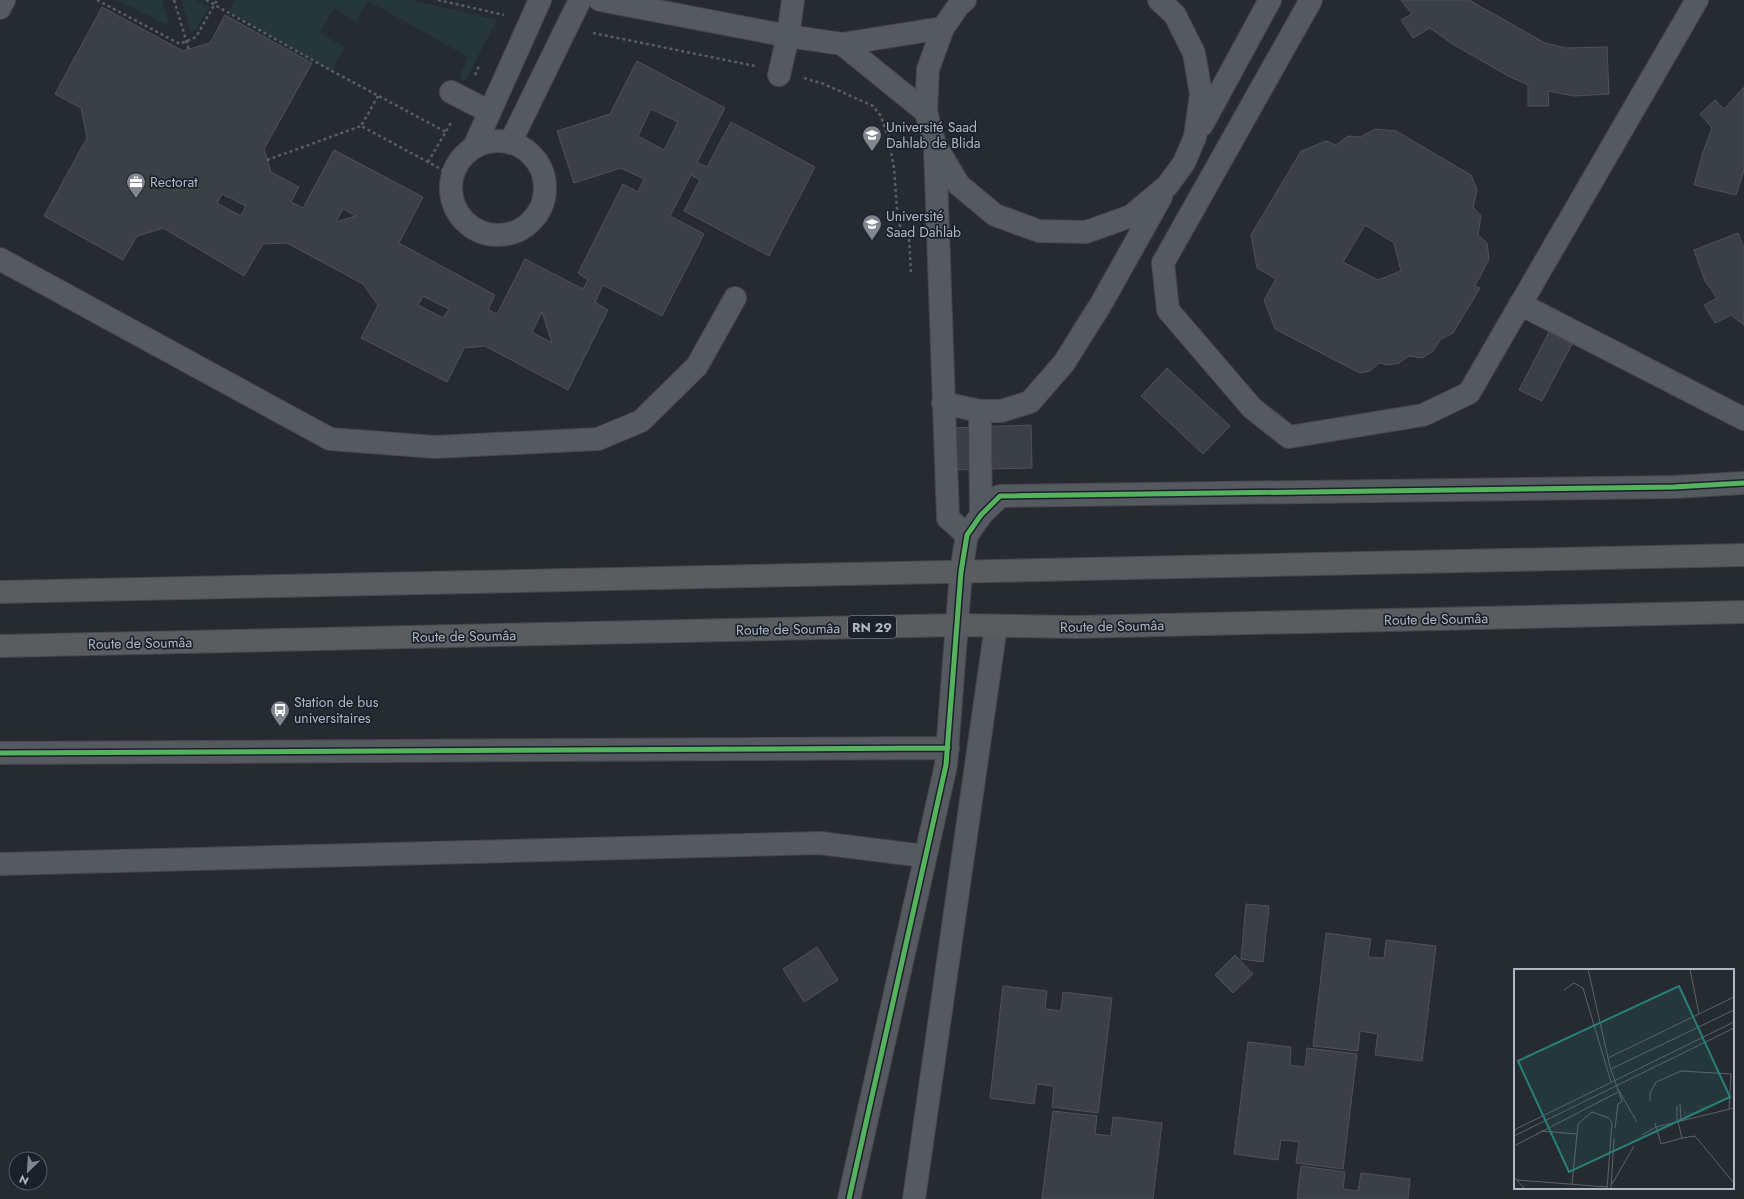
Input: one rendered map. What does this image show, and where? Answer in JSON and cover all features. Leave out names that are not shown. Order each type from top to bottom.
[{"type":"highway","points":[[0,592],[1744,555]]},
{"type":"highway","name":"Route de Soumâa","points":[[0,646],[958,625],[1075,627],[1744,612]]},
{"type":"street","points":[[0,8],[4,0]]},
{"type":"street","points":[[474,147],[540,0]]},
{"type":"street","points":[[510,143],[580,0]]},
{"type":"street","points":[[600,0],[788,36],[842,44],[943,28]]},
{"type":"street","points":[[780,73],[788,36],[793,0]]},
{"type":"street","points":[[965,0],[943,28],[928,69],[926,112],[935,145],[948,518],[967,535]]},
{"type":"street","points":[[1159,0],[1174,15],[1194,53],[1201,94],[1195,137]]},
{"type":"street","points":[[943,404],[980,411],[1002,411],[1030,402],[1064,363],[1102,304],[1167,186],[1184,163],[1195,137],[1270,0]]},
{"type":"street","points":[[1311,0],[1163,263],[1168,310],[1252,408],[1289,437],[1423,415],[1469,393],[1697,0]]},
{"type":"street","points":[[842,44],[926,112]]},
{"type":"street","points":[[451,92],[490,112]]},
{"type":"street","points":[[502,141],[510,143],[530,153],[539,166],[544,181],[544,197],[539,211],[529,224],[515,232],[500,236],[484,234],[470,227],[459,215],[452,201],[450,186],[453,170],[462,157],[474,147],[488,142],[502,141]]},
{"type":"street","points":[[935,145],[959,185],[995,215],[1039,231],[1086,232],[1131,216],[1167,186]]},
{"type":"street","points":[[0,259],[330,439],[435,447],[598,440],[641,420],[697,366],[735,298]]},
{"type":"street","points":[[1520,304],[1744,419]]},
{"type":"street","points":[[980,411],[981,515]]},
{"type":"street","points":[[849,1199],[948,748],[961,572],[967,535],[981,515],[1000,496],[1674,487],[1744,483]]},
{"type":"street","points":[[914,1199],[996,626]]},
{"type":"street","points":[[0,753],[948,748]]},
{"type":"street","points":[[0,864],[820,844],[924,856]]},
{"type":"path","points":[[97,0],[180,44],[196,37],[217,0]]},
{"type":"path","points":[[174,0],[189,50]]},
{"type":"path","points":[[206,0],[378,96],[446,132],[428,162]]},
{"type":"path","points":[[438,0],[531,20]]},
{"type":"path","points":[[566,27],[780,73],[824,84],[873,106],[881,116],[889,140],[894,168],[898,223],[909,238],[911,276]]},
{"type":"path","points":[[267,160],[361,126],[378,96]]},
{"type":"path","points":[[361,126],[452,175]]},
{"type":"shaded area","points":[[117,0],[162,0],[170,26],[169,26]]},
{"type":"shaded area","points":[[181,0],[195,0],[209,7],[196,30],[190,31]]},
{"type":"shaded area","points":[[235,0],[412,0],[497,20],[465,81],[459,78],[468,57],[368,1],[356,21],[334,9],[320,33],[344,47],[332,71],[229,12]]},
{"type":"building","points":[[1401,0],[1469,0],[1545,43],[1566,48],[1607,47],[1609,94],[1574,96],[1548,91],[1549,106],[1528,106],[1528,85],[1508,76],[1451,43],[1430,28],[1413,38],[1401,20],[1412,14]]},
{"type":"building","name":"Rectorat","points":[[102,7],[183,51],[210,43],[225,15],[312,63],[264,149],[271,172],[299,187],[291,202],[303,208],[334,150],[423,197],[399,243],[495,295],[488,310],[497,314],[525,259],[583,289],[588,280],[578,273],[623,184],[638,192],[644,179],[621,168],[574,183],[557,131],[610,114],[637,61],[725,108],[697,162],[707,167],[731,122],[815,167],[769,256],[684,211],[700,180],[691,175],[670,216],[704,234],[662,316],[603,285],[595,302],[608,310],[568,390],[485,346],[464,348],[447,382],[361,338],[378,305],[363,284],[287,243],[263,244],[244,276],[163,228],[137,236],[123,260],[44,216],[87,138],[81,108],[55,94]],"holes":[[[651,109],[678,122],[664,150],[638,136]],[[222,194],[246,206],[241,216],[217,203]],[[343,209],[356,216],[336,222]],[[423,296],[449,309],[443,318],[418,305]],[[542,312],[552,343],[532,332]]]},
{"type":"building","points":[[1744,87],[1744,171],[1736,195],[1694,185],[1703,152],[1712,128],[1700,114],[1715,100],[1724,109]]},
{"type":"building","points":[[1375,129],[1396,131],[1471,175],[1477,190],[1473,207],[1481,216],[1478,235],[1487,243],[1489,259],[1475,286],[1480,288],[1453,333],[1441,339],[1432,352],[1422,358],[1409,356],[1399,363],[1388,365],[1379,363],[1370,371],[1360,373],[1275,329],[1264,300],[1276,279],[1257,268],[1251,235],[1301,151],[1326,141],[1336,145],[1348,136],[1360,137]],"holes":[[[1365,225],[1394,243],[1401,271],[1378,280],[1343,262]]]},
{"type":"building","points":[[1738,233],[1744,248],[1744,325],[1731,315],[1715,323],[1704,305],[1717,298],[1705,281],[1694,250]]},
{"type":"building","points":[[1550,330],[1573,342],[1542,401],[1519,390]]},
{"type":"building","points":[[1167,368],[1230,426],[1203,454],[1141,396]]},
{"type":"building","points":[[1031,425],[1032,468],[952,470],[950,428]]},
{"type":"building","points":[[1246,904],[1269,906],[1263,962],[1241,959]]},
{"type":"building","points":[[1326,933],[1371,939],[1368,957],[1384,958],[1386,940],[1436,946],[1422,1061],[1375,1055],[1378,1034],[1360,1031],[1358,1051],[1313,1046]]},
{"type":"building","points":[[817,947],[838,980],[804,1002],[783,969]]},
{"type":"building","points":[[1235,955],[1253,974],[1233,993],[1215,975]]},
{"type":"building","points":[[1003,986],[1047,991],[1045,1009],[1061,1011],[1063,992],[1112,998],[1098,1113],[1052,1107],[1054,1086],[1037,1084],[1034,1104],[990,1098]]},
{"type":"building","points":[[1248,1042],[1291,1047],[1290,1065],[1305,1067],[1307,1048],[1357,1054],[1343,1169],[1296,1163],[1299,1142],[1281,1140],[1278,1160],[1234,1154]]},
{"type":"building","points":[[1053,1111],[1097,1116],[1095,1134],[1111,1136],[1113,1117],[1162,1123],[1153,1199],[1042,1199]]},
{"type":"building","points":[[1301,1166],[1345,1172],[1343,1189],[1358,1191],[1361,1173],[1410,1179],[1408,1199],[1297,1199]]},
{"type":"cycle path","points":[[849,1199],[946,765],[961,572],[967,535],[981,515],[1000,496],[1674,487],[1744,483]]},
{"type":"cycle path","points":[[0,753],[948,748]]},
{"type":"place","name":"Université Saad Dahlab de Blida","points":[[872,152]]},
{"type":"place","name":"Rectorat","points":[[136,199]]},
{"type":"place","name":"Université Saad Dahlab","points":[[872,241]]},
{"type":"place","name":"Station de bus universitaires","points":[[280,727]]}]
